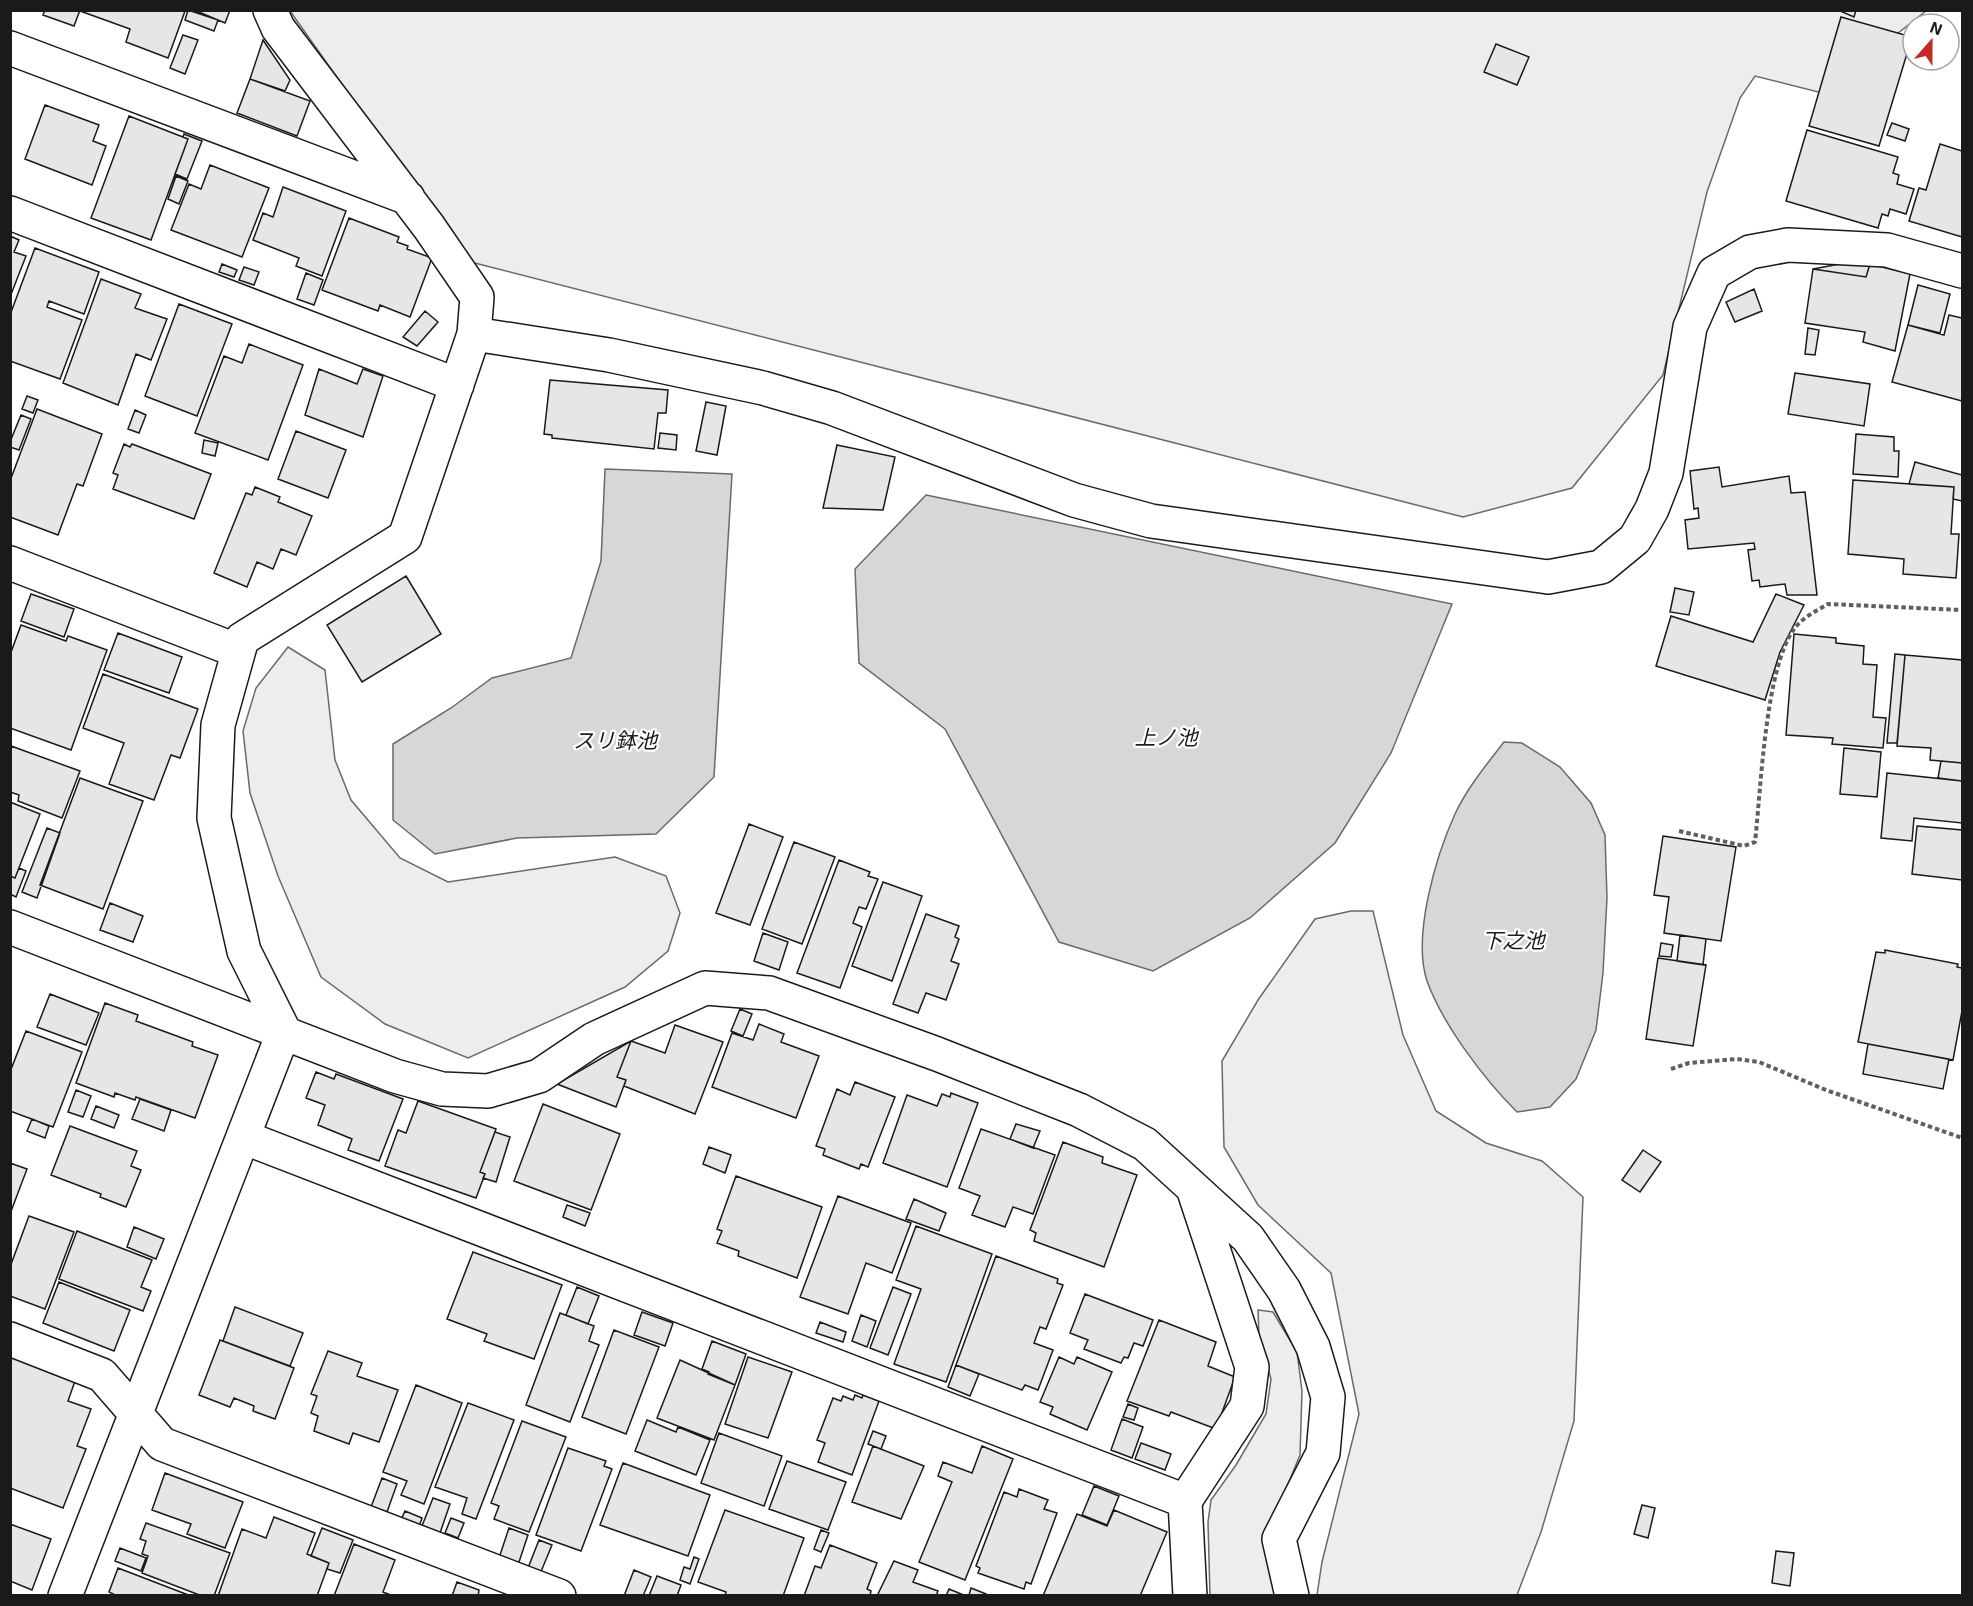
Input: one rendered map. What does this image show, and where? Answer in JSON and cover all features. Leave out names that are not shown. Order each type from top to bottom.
[{"type":"street","points":[[65,1596],[284,1031],[244,951],[214,818],[219,725],[238,651],[242,639],[405,537],[474,334],[477,297],[408,198],[278,28],[270,10]]},
{"type":"street","points":[[10,48],[408,198]]},
{"type":"street","points":[[10,213],[457,385]]},
{"type":"street","points":[[474,334],[609,355],[763,388],[832,408],[1074,500],[1151,521],[1548,577],[1601,567],[1635,538],[1652,509],[1666,473],[1690,327],[1714,273],[1750,252],[1788,244],[1887,250],[1962,271]]},
{"type":"street","points":[[10,563],[238,651]]},
{"type":"street","points":[[10,927],[284,1031],[395,1076],[442,1089],[488,1090],[539,1076],[594,1039],[705,988],[769,993],[937,1054],[1080,1110],[1146,1144],[1248,1238],[1284,1290],[1313,1347],[1328,1397],[1323,1453],[1279,1539],[1292,1596]]},
{"type":"street","points":[[243,1137],[1185,1501]]},
{"type":"street","points":[[1190,1596],[1185,1501],[1247,1406],[1252,1367],[1191,1184]]},
{"type":"street","points":[[10,1339],[102,1375],[162,1444],[559,1596]]},
{"type":"path","points":[[1679,831],[1744,846],[1755,842],[1770,700],[1784,652],[1794,629],[1809,616],[1828,604],[1962,610]]},
{"type":"path","points":[[1671,1069],[1689,1063],[1727,1059],[1759,1062],[1826,1090],[1962,1138]]},
{"type":"shaded area","points":[[290,11],[1926,11],[1901,12],[1901,31],[1822,93],[1755,76],[1740,98],[1707,192],[1663,375],[1572,488],[1463,517],[467,261]]},
{"type":"shaded area","points":[[288,647],[325,670],[335,760],[351,800],[400,858],[448,882],[615,857],[666,876],[680,913],[668,951],[625,987],[468,1058],[385,1024],[321,977],[278,876],[250,793],[243,731],[256,688]]},
{"type":"shaded area","points":[[1351,911],[1373,911],[1403,1035],[1436,1111],[1486,1143],[1542,1161],[1583,1197],[1574,1421],[1541,1532],[1517,1595],[1317,1595],[1322,1562],[1359,1414],[1331,1273],[1258,1205],[1224,1147],[1222,1061],[1258,1000],[1315,919]]},
{"type":"shaded area","points":[[1258,1310],[1273,1312],[1297,1352],[1302,1391],[1300,1455],[1264,1542],[1278,1595],[1210,1596],[1208,1522],[1211,1500],[1236,1465],[1266,1414],[1271,1379],[1259,1337]]},
{"type":"water","name":"スリ鉢池","points":[[605,469],[732,474],[714,777],[656,834],[517,838],[435,854],[393,820],[393,744],[451,708],[492,678],[571,658],[601,561]]},
{"type":"water","name":"上ノ池","points":[[926,495],[1452,604],[1391,753],[1335,843],[1250,918],[1153,971],[1059,942],[945,729],[859,663],[855,569]]},
{"type":"water","name":"下之池","points":[[1504,742],[1522,743],[1560,767],[1591,803],[1605,835],[1607,898],[1603,973],[1596,1030],[1576,1079],[1550,1107],[1517,1112],[1478,1068],[1443,1015],[1427,981],[1422,942],[1428,896],[1448,831],[1465,795]]},
{"type":"building","points":[[45,10],[80,10],[74,26],[43,15]]},
{"type":"building","points":[[188,10],[218,20],[214,31],[185,20]]},
{"type":"building","points":[[194,10],[230,10],[225,23]]},
{"type":"building","points":[[1838,10],[1856,10],[1854,17]]},
{"type":"building","points":[[80,11],[185,11],[168,58],[126,42],[130,29]]},
{"type":"building","points":[[1841,17],[1901,34],[1901,72],[1879,146],[1809,126]]},
{"type":"building","points":[[183,35],[198,40],[185,74],[170,68]]},
{"type":"building","points":[[263,40],[290,80],[285,91],[250,79]]},
{"type":"building","points":[[1496,44],[1529,57],[1517,85],[1484,72]]},
{"type":"building","points":[[250,79],[310,101],[297,136],[237,113]]},
{"type":"building","points":[[45,105],[99,125],[93,141],[106,146],[92,185],[25,159]]},
{"type":"building","points":[[129,116],[188,139],[151,240],[91,218]]},
{"type":"building","points":[[1892,123],[1909,129],[1905,141],[1887,135]]},
{"type":"building","points":[[1807,130],[1898,157],[1893,173],[1899,175],[1897,184],[1914,189],[1906,214],[1890,209],[1888,216],[1882,214],[1878,228],[1786,201]]},
{"type":"building","points":[[184,134],[202,141],[187,179],[175,174],[188,139],[183,137]]},
{"type":"building","points":[[1940,144],[1962,151],[1962,237],[1909,221],[1919,188],[1926,190]]},
{"type":"building","points":[[210,165],[269,188],[242,257],[171,230],[189,184],[201,189]]},
{"type":"building","points":[[176,176],[188,181],[179,204],[168,199]]},
{"type":"building","points":[[283,187],[346,211],[322,276],[296,266],[299,258],[253,240],[263,213],[273,217]]},
{"type":"building","points":[[349,218],[399,237],[397,242],[408,246],[407,249],[432,258],[410,317],[380,305],[378,311],[322,290]]},
{"type":"building","points":[[10,236],[19,240],[14,252],[26,256],[10,297]]},
{"type":"building","points":[[35,248],[99,272],[84,314],[49,301],[47,307],[82,320],[60,379],[10,361],[10,315]]},
{"type":"building","points":[[1850,262],[1870,264],[1866,277],[1813,269]]},
{"type":"building","points":[[222,264],[237,270],[234,277],[219,272]]},
{"type":"building","points":[[1870,264],[1910,274],[1895,351],[1863,342],[1865,332],[1805,323],[1813,269],[1866,277]]},
{"type":"building","points":[[244,267],[259,272],[254,285],[239,280]]},
{"type":"building","points":[[306,273],[323,280],[314,305],[297,299]]},
{"type":"building","points":[[101,279],[141,294],[135,308],[167,319],[151,360],[136,354],[118,405],[63,383]]},
{"type":"building","points":[[1918,285],[1950,294],[1940,333],[1908,325]]},
{"type":"building","points":[[1754,289],[1762,311],[1735,322],[1726,302]]},
{"type":"building","points":[[179,304],[232,324],[197,416],[145,396]]},
{"type":"building","points":[[425,311],[438,322],[417,346],[403,337]]},
{"type":"building","points":[[1949,315],[1962,318],[1962,401],[1892,382],[1908,325],[1944,335]]},
{"type":"building","points":[[1808,328],[1819,330],[1815,355],[1805,354]]},
{"type":"building","points":[[249,344],[303,365],[268,460],[195,433],[224,356],[242,363]]},
{"type":"building","points":[[319,369],[357,384],[363,369],[383,376],[363,437],[305,415]]},
{"type":"building","points":[[1795,373],[1870,384],[1864,426],[1788,414]]},
{"type":"building","points":[[550,380],[668,390],[666,413],[658,413],[654,449],[552,438],[552,435],[544,434]]},
{"type":"building","points":[[27,396],[38,400],[33,413],[22,409]]},
{"type":"building","points":[[706,402],[726,406],[717,455],[696,451]]},
{"type":"building","points":[[37,409],[102,434],[83,486],[77,484],[58,535],[10,517],[10,481]]},
{"type":"building","points":[[135,410],[146,415],[139,433],[128,429]]},
{"type":"building","points":[[21,415],[31,419],[19,450],[10,447],[10,442]]},
{"type":"building","points":[[296,431],[346,450],[328,498],[278,479]]},
{"type":"building","points":[[660,433],[677,435],[676,450],[658,448]]},
{"type":"building","points":[[1856,434],[1894,437],[1894,451],[1899,451],[1898,477],[1853,474]]},
{"type":"building","points":[[204,440],[218,443],[215,456],[202,453]]},
{"type":"building","points":[[124,444],[130,447],[132,444],[211,474],[194,519],[113,489],[118,475],[113,473]]},
{"type":"building","points":[[837,445],[895,457],[883,510],[823,508]]},
{"type":"building","points":[[1915,462],[1962,475],[1962,501],[1953,499],[1954,487],[1909,484]]},
{"type":"building","points":[[1719,467],[1722,487],[1789,476],[1791,493],[1805,492],[1817,595],[1787,595],[1785,584],[1760,587],[1759,580],[1752,581],[1748,550],[1755,549],[1754,543],[1688,549],[1685,520],[1699,518],[1698,508],[1694,509],[1690,471]]},
{"type":"building","points":[[1853,480],[1954,487],[1951,534],[1959,534],[1956,578],[1903,574],[1904,559],[1848,554]]},
{"type":"building","points":[[255,487],[280,497],[278,502],[312,516],[296,555],[281,549],[273,569],[257,562],[247,587],[214,573],[246,493],[252,495]]},
{"type":"building","points":[[406,576],[441,634],[362,682],[327,625]]},
{"type":"building","points":[[1675,588],[1694,592],[1689,615],[1670,612]]},
{"type":"building","points":[[31,594],[74,609],[64,637],[21,621]]},
{"type":"building","points":[[1776,594],[1804,605],[1780,652],[1765,700],[1656,666],[1671,616],[1753,642]]},
{"type":"building","points":[[21,625],[66,641],[68,636],[107,650],[71,750],[10,728],[10,655]]},
{"type":"building","points":[[118,633],[182,657],[169,693],[104,670]]},
{"type":"building","points":[[1794,634],[1836,638],[1836,643],[1864,646],[1863,664],[1877,665],[1873,717],[1886,718],[1883,748],[1832,744],[1833,738],[1786,735]]},
{"type":"building","points":[[1895,654],[1905,655],[1897,743],[1887,743]]},
{"type":"building","points":[[1905,655],[1962,660],[1962,763],[1930,760],[1931,748],[1897,746]]},
{"type":"building","points":[[103,674],[198,709],[180,758],[171,755],[154,800],[109,784],[124,743],[83,728]]},
{"type":"building","points":[[11,746],[80,771],[62,818],[18,801],[19,795],[10,792]]},
{"type":"building","points":[[1844,748],[1881,752],[1877,797],[1840,794]]},
{"type":"building","points":[[1941,761],[1962,763],[1962,781],[1938,778]]},
{"type":"building","points":[[1887,773],[1962,781],[1962,823],[1914,818],[1912,841],[1881,838]]},
{"type":"building","points":[[80,778],[143,801],[103,909],[40,885]]},
{"type":"building","points":[[10,802],[40,814],[15,878],[10,876]]},
{"type":"building","points":[[749,824],[783,837],[750,925],[716,913]]},
{"type":"building","points":[[1917,826],[1962,830],[1962,880],[1912,874]]},
{"type":"building","points":[[47,828],[60,833],[37,898],[22,892]]},
{"type":"building","points":[[1663,836],[1736,847],[1721,941],[1664,933],[1669,897],[1654,895]]},
{"type":"building","points":[[794,842],[835,857],[802,944],[762,929]]},
{"type":"building","points":[[839,860],[870,872],[868,876],[878,879],[866,909],[859,907],[853,923],[862,927],[840,988],[797,973]]},
{"type":"building","points":[[19,868],[26,871],[16,897],[10,894],[10,876],[15,878]]},
{"type":"building","points":[[883,882],[922,896],[892,981],[852,966]]},
{"type":"building","points":[[110,903],[143,916],[133,942],[100,930]]},
{"type":"building","points":[[926,914],[959,926],[955,937],[959,939],[951,961],[959,964],[946,1000],[926,993],[918,1013],[893,1004]]},
{"type":"building","points":[[763,933],[788,942],[779,970],[754,961]]},
{"type":"building","points":[[1680,935],[1706,939],[1703,965],[1677,961]]},
{"type":"building","points":[[1661,943],[1673,945],[1671,957],[1659,956]]},
{"type":"building","points":[[1885,950],[1958,964],[1957,967],[1962,968],[1962,1011],[1953,1060],[1858,1042],[1876,952],[1885,953]]},
{"type":"building","points":[[1658,958],[1706,965],[1693,1046],[1646,1039]]},
{"type":"building","points":[[50,994],[99,1013],[86,1045],[37,1027]]},
{"type":"building","points":[[105,1003],[138,1015],[136,1021],[193,1042],[192,1046],[218,1055],[195,1118],[136,1097],[135,1100],[115,1093],[114,1097],[76,1083]]},
{"type":"building","points":[[740,1009],[752,1014],[743,1036],[731,1031]]},
{"type":"building","points":[[759,1024],[784,1034],[781,1042],[819,1056],[796,1118],[712,1087],[732,1033],[753,1040]]},
{"type":"building","points":[[675,1025],[723,1042],[695,1114],[624,1086],[626,1080],[617,1077],[631,1041],[665,1053]]},
{"type":"building","points":[[26,1031],[82,1052],[53,1127],[10,1111],[10,1072]]},
{"type":"building","points":[[631,1041],[617,1077],[626,1080],[616,1107],[557,1084]]},
{"type":"building","points":[[1868,1044],[1949,1059],[1943,1089],[1863,1074]]},
{"type":"building","points":[[316,1072],[334,1079],[336,1074],[403,1099],[379,1161],[348,1150],[352,1139],[318,1125],[325,1105],[306,1098]]},
{"type":"building","points":[[855,1082],[895,1097],[868,1167],[861,1164],[859,1169],[823,1155],[825,1149],[816,1146],[837,1089],[850,1095]]},
{"type":"building","points":[[76,1090],[91,1096],[83,1117],[68,1112]]},
{"type":"building","points":[[951,1093],[978,1103],[947,1187],[883,1163],[907,1095],[937,1106],[942,1094],[950,1097]]},
{"type":"building","points":[[140,1099],[171,1110],[164,1131],[132,1119]]},
{"type":"building","points":[[418,1101],[496,1129],[480,1172],[485,1174],[476,1198],[385,1166],[398,1130],[406,1133]]},
{"type":"building","points":[[543,1104],[620,1134],[591,1210],[514,1181]]},
{"type":"building","points":[[96,1106],[119,1115],[114,1128],[91,1119]]},
{"type":"building","points":[[32,1119],[49,1126],[45,1138],[27,1131]]},
{"type":"building","points":[[1016,1124],[1040,1131],[1033,1148],[1010,1139]]},
{"type":"building","points":[[70,1126],[137,1151],[131,1166],[141,1170],[126,1207],[100,1197],[101,1194],[51,1175]]},
{"type":"building","points":[[981,1129],[1055,1155],[1033,1214],[1013,1207],[1005,1227],[972,1215],[980,1196],[959,1188]]},
{"type":"building","points":[[495,1132],[510,1137],[496,1182],[483,1178],[485,1174],[480,1172]]},
{"type":"building","points":[[1063,1142],[1103,1157],[1102,1163],[1137,1175],[1104,1267],[1034,1241],[1036,1233],[1030,1230]]},
{"type":"building","points":[[709,1147],[731,1155],[725,1173],[703,1164]]},
{"type":"building","points":[[1643,1150],[1661,1162],[1640,1192],[1622,1180]]},
{"type":"building","points":[[10,1163],[27,1169],[10,1214]]},
{"type":"building","points":[[736,1176],[822,1207],[797,1278],[738,1256],[739,1251],[717,1243],[722,1231],[717,1229]]},
{"type":"building","points":[[838,1196],[911,1223],[892,1273],[866,1263],[848,1314],[800,1297]]},
{"type":"building","points":[[914,1199],[946,1213],[939,1231],[906,1219]]},
{"type":"building","points":[[567,1205],[590,1213],[585,1226],[563,1217]]},
{"type":"building","points":[[29,1216],[74,1232],[45,1309],[10,1296],[10,1267]]},
{"type":"building","points":[[916,1226],[992,1254],[946,1382],[894,1364],[921,1289],[896,1280]]},
{"type":"building","points":[[134,1227],[164,1239],[156,1259],[127,1247]]},
{"type":"building","points":[[77,1231],[152,1260],[141,1287],[151,1291],[143,1311],[59,1279]]},
{"type":"building","points":[[473,1252],[562,1285],[534,1359],[484,1341],[487,1334],[447,1319]]},
{"type":"building","points":[[996,1256],[1058,1279],[1057,1283],[1063,1285],[1046,1329],[1040,1327],[1034,1343],[1053,1350],[1038,1390],[1025,1385],[1022,1390],[956,1365]]},
{"type":"building","points":[[59,1282],[130,1310],[114,1351],[43,1323]]},
{"type":"building","points":[[577,1287],[599,1296],[588,1324],[566,1315]]},
{"type":"building","points":[[893,1287],[911,1294],[888,1355],[870,1348]]},
{"type":"building","points":[[1085,1294],[1153,1320],[1143,1346],[1134,1343],[1128,1358],[1124,1357],[1121,1363],[1084,1349],[1088,1340],[1070,1333]]},
{"type":"building","points":[[235,1307],[303,1333],[290,1366],[223,1341]]},
{"type":"building","points":[[642,1312],[673,1323],[665,1346],[634,1335]]},
{"type":"building","points":[[560,1313],[594,1326],[589,1341],[599,1345],[570,1422],[526,1405]]},
{"type":"building","points":[[861,1315],[876,1321],[867,1347],[852,1341]]},
{"type":"building","points":[[1159,1320],[1216,1342],[1208,1366],[1235,1377],[1216,1429],[1171,1412],[1169,1416],[1127,1401]]},
{"type":"building","points":[[820,1322],[846,1332],[843,1342],[816,1333]]},
{"type":"building","points":[[614,1330],[659,1347],[626,1434],[582,1417]]},
{"type":"building","points":[[220,1340],[294,1368],[275,1419],[253,1411],[254,1406],[234,1398],[230,1407],[199,1395]]},
{"type":"building","points":[[712,1341],[746,1354],[735,1385],[708,1374],[709,1372],[702,1369]]},
{"type":"building","points":[[328,1351],[362,1363],[357,1376],[398,1390],[379,1442],[353,1433],[349,1444],[314,1431],[318,1416],[311,1413],[317,1396],[311,1394]]},
{"type":"building","points":[[10,1357],[75,1381],[68,1401],[91,1409],[77,1446],[86,1449],[63,1508],[10,1488]]},
{"type":"building","points":[[748,1357],[792,1372],[768,1438],[725,1424]]},
{"type":"building","points":[[1059,1357],[1074,1364],[1077,1357],[1112,1372],[1087,1430],[1050,1414],[1053,1407],[1040,1402]]},
{"type":"building","points":[[680,1360],[735,1385],[714,1440],[657,1418]]},
{"type":"building","points":[[956,1365],[979,1374],[970,1396],[948,1387]]},
{"type":"building","points":[[416,1385],[462,1403],[424,1504],[401,1495],[407,1481],[383,1472]]},
{"type":"building","points":[[855,1395],[862,1398],[863,1395],[879,1401],[852,1475],[818,1462],[825,1443],[817,1440],[833,1398],[841,1401],[843,1396],[853,1400]]},
{"type":"building","points":[[468,1403],[514,1420],[476,1519],[462,1514],[467,1498],[435,1487]]},
{"type":"building","points":[[1128,1404],[1138,1408],[1134,1420],[1123,1417]]},
{"type":"building","points":[[1122,1419],[1143,1427],[1132,1458],[1111,1450]]},
{"type":"building","points":[[647,1420],[676,1432],[678,1427],[710,1440],[696,1475],[635,1451]]},
{"type":"building","points":[[522,1421],[566,1437],[529,1532],[494,1519],[499,1506],[491,1503]]},
{"type":"building","points":[[873,1431],[886,1436],[881,1449],[868,1444]]},
{"type":"building","points":[[719,1433],[782,1456],[764,1506],[701,1483]]},
{"type":"building","points":[[1141,1443],[1171,1454],[1165,1470],[1135,1459]]},
{"type":"building","points":[[873,1446],[924,1466],[901,1519],[852,1502]]},
{"type":"building","points":[[982,1446],[1013,1459],[965,1580],[919,1562],[952,1482],[938,1476],[943,1462],[972,1473]]},
{"type":"building","points":[[568,1448],[606,1461],[604,1466],[612,1469],[581,1551],[536,1535]]},
{"type":"building","points":[[787,1461],[846,1482],[828,1530],[769,1509]]},
{"type":"building","points":[[623,1463],[710,1495],[688,1556],[600,1525]]},
{"type":"building","points":[[165,1473],[243,1502],[225,1548],[187,1534],[191,1524],[152,1510]]},
{"type":"building","points":[[382,1478],[397,1484],[387,1512],[371,1507]]},
{"type":"building","points":[[1094,1486],[1119,1496],[1107,1525],[1082,1515]]},
{"type":"building","points":[[1019,1489],[1048,1500],[1044,1509],[1057,1513],[1031,1584],[1026,1582],[1024,1589],[978,1573],[980,1568],[976,1566],[1004,1492],[1017,1497]]},
{"type":"building","points":[[433,1498],[450,1504],[440,1533],[422,1526]]},
{"type":"building","points":[[1642,1505],[1655,1508],[1648,1538],[1634,1534]]},
{"type":"building","points":[[725,1510],[804,1538],[783,1596],[725,1596],[726,1592],[698,1582]]},
{"type":"building","points":[[1114,1510],[1167,1532],[1140,1596],[1043,1596],[1077,1514],[1107,1526]]},
{"type":"building","points":[[405,1511],[422,1518],[419,1527],[401,1520]]},
{"type":"building","points":[[274,1517],[315,1533],[307,1554],[329,1563],[317,1596],[218,1596],[242,1529],[266,1538]]},
{"type":"building","points":[[451,1518],[464,1523],[458,1538],[445,1533]]},
{"type":"building","points":[[146,1523],[230,1553],[214,1596],[202,1596],[142,1573],[148,1556],[142,1554],[146,1541],[140,1539]]},
{"type":"building","points":[[10,1524],[51,1539],[32,1590],[10,1581]]},
{"type":"building","points":[[322,1528],[353,1540],[340,1573],[327,1569],[329,1563],[311,1556]]},
{"type":"building","points":[[509,1528],[528,1535],[518,1565],[499,1558]]},
{"type":"building","points":[[821,1530],[829,1533],[821,1552],[814,1549]]},
{"type":"building","points":[[539,1540],[552,1545],[540,1574],[528,1568]]},
{"type":"building","points":[[354,1544],[395,1560],[383,1592],[393,1596],[334,1596]]},
{"type":"building","points":[[830,1545],[877,1563],[867,1589],[871,1591],[870,1596],[804,1596],[815,1566],[821,1568]]},
{"type":"building","points":[[120,1548],[146,1558],[141,1571],[115,1561]]},
{"type":"building","points":[[1776,1551],[1794,1553],[1790,1586],[1772,1583]]},
{"type":"building","points":[[694,1557],[699,1559],[690,1584],[680,1580],[684,1567],[690,1569]]},
{"type":"building","points":[[894,1561],[918,1570],[913,1582],[938,1591],[936,1596],[877,1596]]},
{"type":"building","points":[[118,1568],[191,1596],[117,1596],[109,1592]]},
{"type":"building","points":[[634,1570],[651,1577],[643,1596],[624,1596]]},
{"type":"building","points":[[657,1576],[681,1585],[677,1596],[649,1596]]},
{"type":"building","points":[[457,1582],[479,1590],[478,1596],[452,1596]]},
{"type":"building","points":[[971,1588],[986,1594],[985,1596],[969,1595]]},
{"type":"building","points":[[949,1589],[966,1596],[946,1596]]}]
